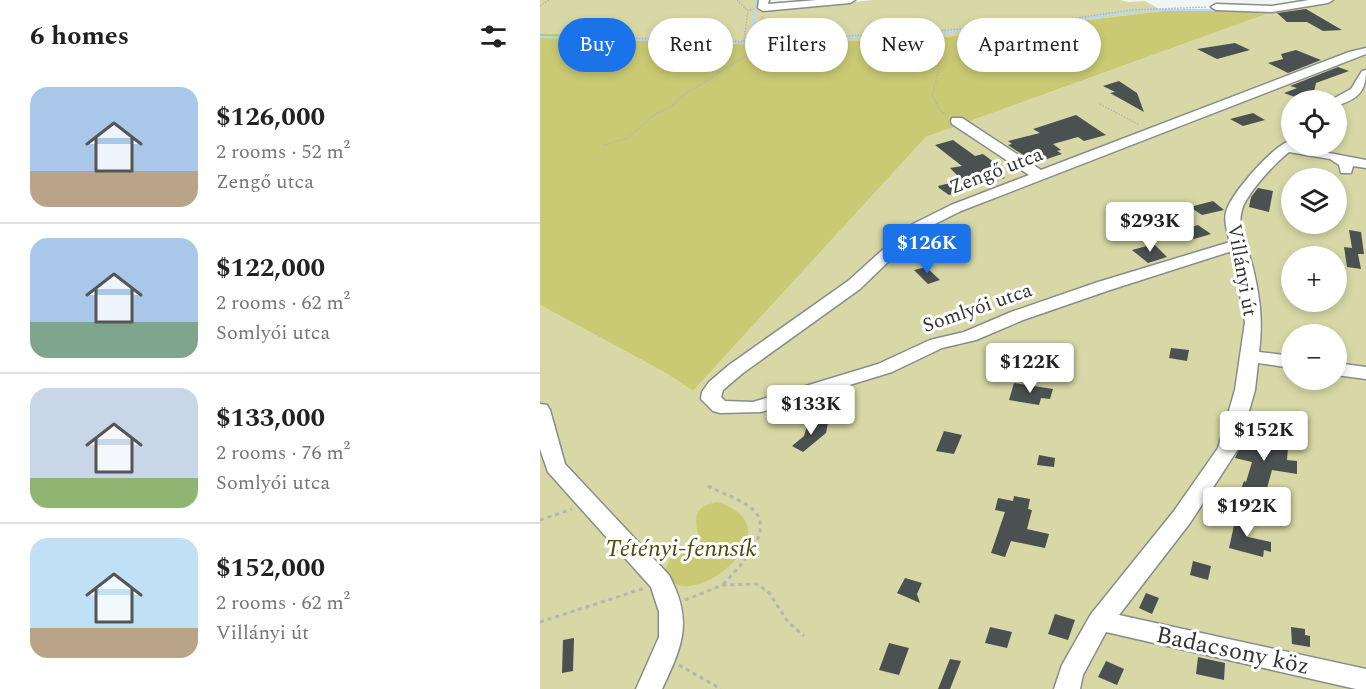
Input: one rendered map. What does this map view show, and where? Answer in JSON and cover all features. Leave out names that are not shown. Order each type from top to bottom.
[{"type":"street","points":[[764,4],[787,6],[850,0]]},
{"type":"street","points":[[1216,8],[1228,6],[1277,9],[1328,0]]},
{"type":"street","name":"Zengő utca","points":[[730,409],[712,402],[710,395],[716,386],[736,369],[854,285],[914,229],[941,213],[1353,54],[1366,51]]},
{"type":"street","points":[[1347,96],[1356,91],[1366,73]]},
{"type":"street","points":[[957,121],[1041,176]]},
{"type":"street","name":"Villányi út","points":[[1067,689],[1075,664],[1100,621],[1176,525],[1228,449],[1245,390],[1254,322],[1239,244],[1233,225],[1236,205],[1281,152]]},
{"type":"street","points":[[1329,156],[1345,165],[1366,164]]},
{"type":"street","name":"Somlyói utca","points":[[730,409],[754,408],[885,368],[936,344],[970,336],[1017,316],[1239,244]]},
{"type":"street","points":[[1250,356],[1281,360]]},
{"type":"street","points":[[1347,370],[1366,373]]},
{"type":"street","points":[[540,410],[555,467],[666,592],[675,620],[664,657],[649,689]]},
{"type":"street","name":"Badacsony köz","points":[[1100,621],[1366,680]]},
{"type":"path","points":[[540,6],[549,0]]},
{"type":"path","points":[[737,0],[747,10]]},
{"type":"path","points":[[747,10],[764,4]]},
{"type":"path","points":[[848,35],[1051,23],[1151,8],[1216,8]]},
{"type":"path","points":[[540,35],[744,41],[747,10]]},
{"type":"path","points":[[603,145],[628,138],[655,114],[671,107],[682,96],[745,57]]},
{"type":"path","points":[[938,72],[932,95],[940,110],[957,121]]},
{"type":"path","points":[[1100,104],[1152,132]]},
{"type":"path","points":[[708,486],[751,507],[760,518],[760,535],[754,547],[723,585]]},
{"type":"path","points":[[540,520],[573,509],[593,510]]},
{"type":"path","points":[[540,621],[666,592],[690,600],[723,585],[756,584],[768,591],[788,622],[804,636]]},
{"type":"path","points":[[664,657],[721,689]]},
{"type":"green space","points":[[540,0],[771,0],[770,10],[874,0],[1120,0],[1145,1],[1163,11],[1101,18],[957,18],[957,35],[945,37],[945,18],[860,18],[860,41],[848,41],[848,18],[745,18],[745,44],[733,44],[733,18],[648,18],[648,39],[636,39],[636,18],[558,18],[558,34],[540,33]]},
{"type":"green space","name":"Tétényi-fennsík","points":[[1317,0],[1366,0],[1366,689],[540,689],[540,305],[664,372],[693,391],[926,137],[1275,11]]},
{"type":"shaded area","points":[[1163,11],[1275,11],[926,137],[693,391],[664,372],[540,305],[540,33],[558,34],[558,72],[636,72],[636,39],[648,39],[648,72],[733,72],[733,44],[745,44],[745,72],[848,72],[848,41],[860,41],[860,72],[945,72],[945,37],[957,35],[957,72],[1101,72],[1101,18]]},
{"type":"shaded area","points":[[717,502],[739,513],[748,528],[746,544],[736,560],[703,583],[686,586],[673,582],[665,571],[670,559],[698,546],[697,513],[707,505]]},
{"type":"building","points":[[1306,9],[1342,30],[1323,31],[1307,22],[1287,22],[1277,13]]},
{"type":"building","points":[[1235,43],[1250,50],[1217,59],[1197,49]]},
{"type":"building","points":[[1296,50],[1321,60],[1288,73],[1268,63],[1283,59],[1281,54]]},
{"type":"building","points":[[1338,67],[1349,71],[1316,83],[1314,90],[1292,90],[1297,88],[1290,86]]},
{"type":"building","points":[[1119,81],[1137,93],[1144,112],[1110,93],[1115,92],[1103,86]]},
{"type":"building","points":[[1253,113],[1265,120],[1243,126],[1230,119]]},
{"type":"building","points":[[1076,115],[1106,135],[1084,141],[1078,137],[1053,144],[1061,150],[1057,151],[1062,154],[1035,163],[1008,145],[1012,144],[1008,141],[1040,133],[1033,129]]},
{"type":"building","points":[[953,140],[975,156],[983,154],[999,166],[992,169],[1005,178],[949,195],[939,188],[938,186],[962,180],[950,168],[962,166],[935,145]]},
{"type":"building","points":[[1258,188],[1273,191],[1269,212],[1249,207],[1251,197]]},
{"type":"building","points":[[1213,201],[1224,210],[1202,215],[1190,207]]},
{"type":"building","points":[[1198,225],[1211,234],[1194,239],[1182,230]]},
{"type":"building","points":[[1349,230],[1361,232],[1364,254],[1358,254],[1361,269],[1347,267],[1347,247],[1352,248]]},
{"type":"building","points":[[1154,244],[1167,257],[1148,263],[1132,250]]},
{"type":"building","points":[[926,267],[940,280],[928,284],[914,270]]},
{"type":"building","points":[[1171,348],[1189,350],[1187,361],[1169,358]]},
{"type":"building","points":[[1014,383],[1053,389],[1050,399],[1041,398],[1039,405],[1009,400]]},
{"type":"building","points":[[808,423],[828,423],[826,433],[803,452],[792,446],[804,436]]},
{"type":"building","points":[[1256,430],[1282,435],[1281,447],[1288,448],[1287,460],[1297,461],[1297,474],[1272,470],[1264,499],[1239,495],[1252,462],[1235,458],[1243,440],[1255,443]]},
{"type":"building","points":[[944,431],[962,435],[954,454],[936,451]]},
{"type":"building","points":[[1039,455],[1055,458],[1054,467],[1037,465]]},
{"type":"building","points":[[1014,496],[1030,499],[1028,509],[1032,510],[1027,529],[1049,534],[1045,548],[1011,541],[1005,557],[991,553],[1005,512],[995,510],[998,498],[1013,501]]},
{"type":"building","points":[[1237,512],[1251,515],[1248,537],[1271,542],[1271,552],[1264,550],[1263,557],[1229,548]]},
{"type":"building","points":[[1193,561],[1211,566],[1208,580],[1190,575]]},
{"type":"building","points":[[905,578],[922,583],[917,594],[920,603],[897,593]]},
{"type":"building","points":[[1146,593],[1159,598],[1152,614],[1139,608]]},
{"type":"building","points":[[1055,614],[1075,620],[1068,640],[1048,634]]},
{"type":"building","points":[[990,627],[1012,632],[1007,648],[985,643]]},
{"type":"building","points":[[1291,627],[1305,629],[1305,635],[1310,636],[1310,647],[1292,644]]},
{"type":"building","points":[[574,638],[573,671],[562,673],[563,640]]},
{"type":"building","points":[[889,643],[909,648],[899,675],[879,670]]},
{"type":"building","points":[[1198,657],[1225,663],[1224,680],[1196,674]]},
{"type":"building","points":[[950,659],[961,661],[950,689],[938,689]]},
{"type":"building","points":[[1106,661],[1124,669],[1117,685],[1098,677]]},
{"type":"waterway","points":[[756,7],[757,0]]},
{"type":"waterway","points":[[540,37],[753,43],[1016,28],[1145,10],[1218,10]]},
{"type":"waterway","points":[[754,18],[755,11]]},
{"type":"waterway","points":[[1244,11],[1268,12]]}]
